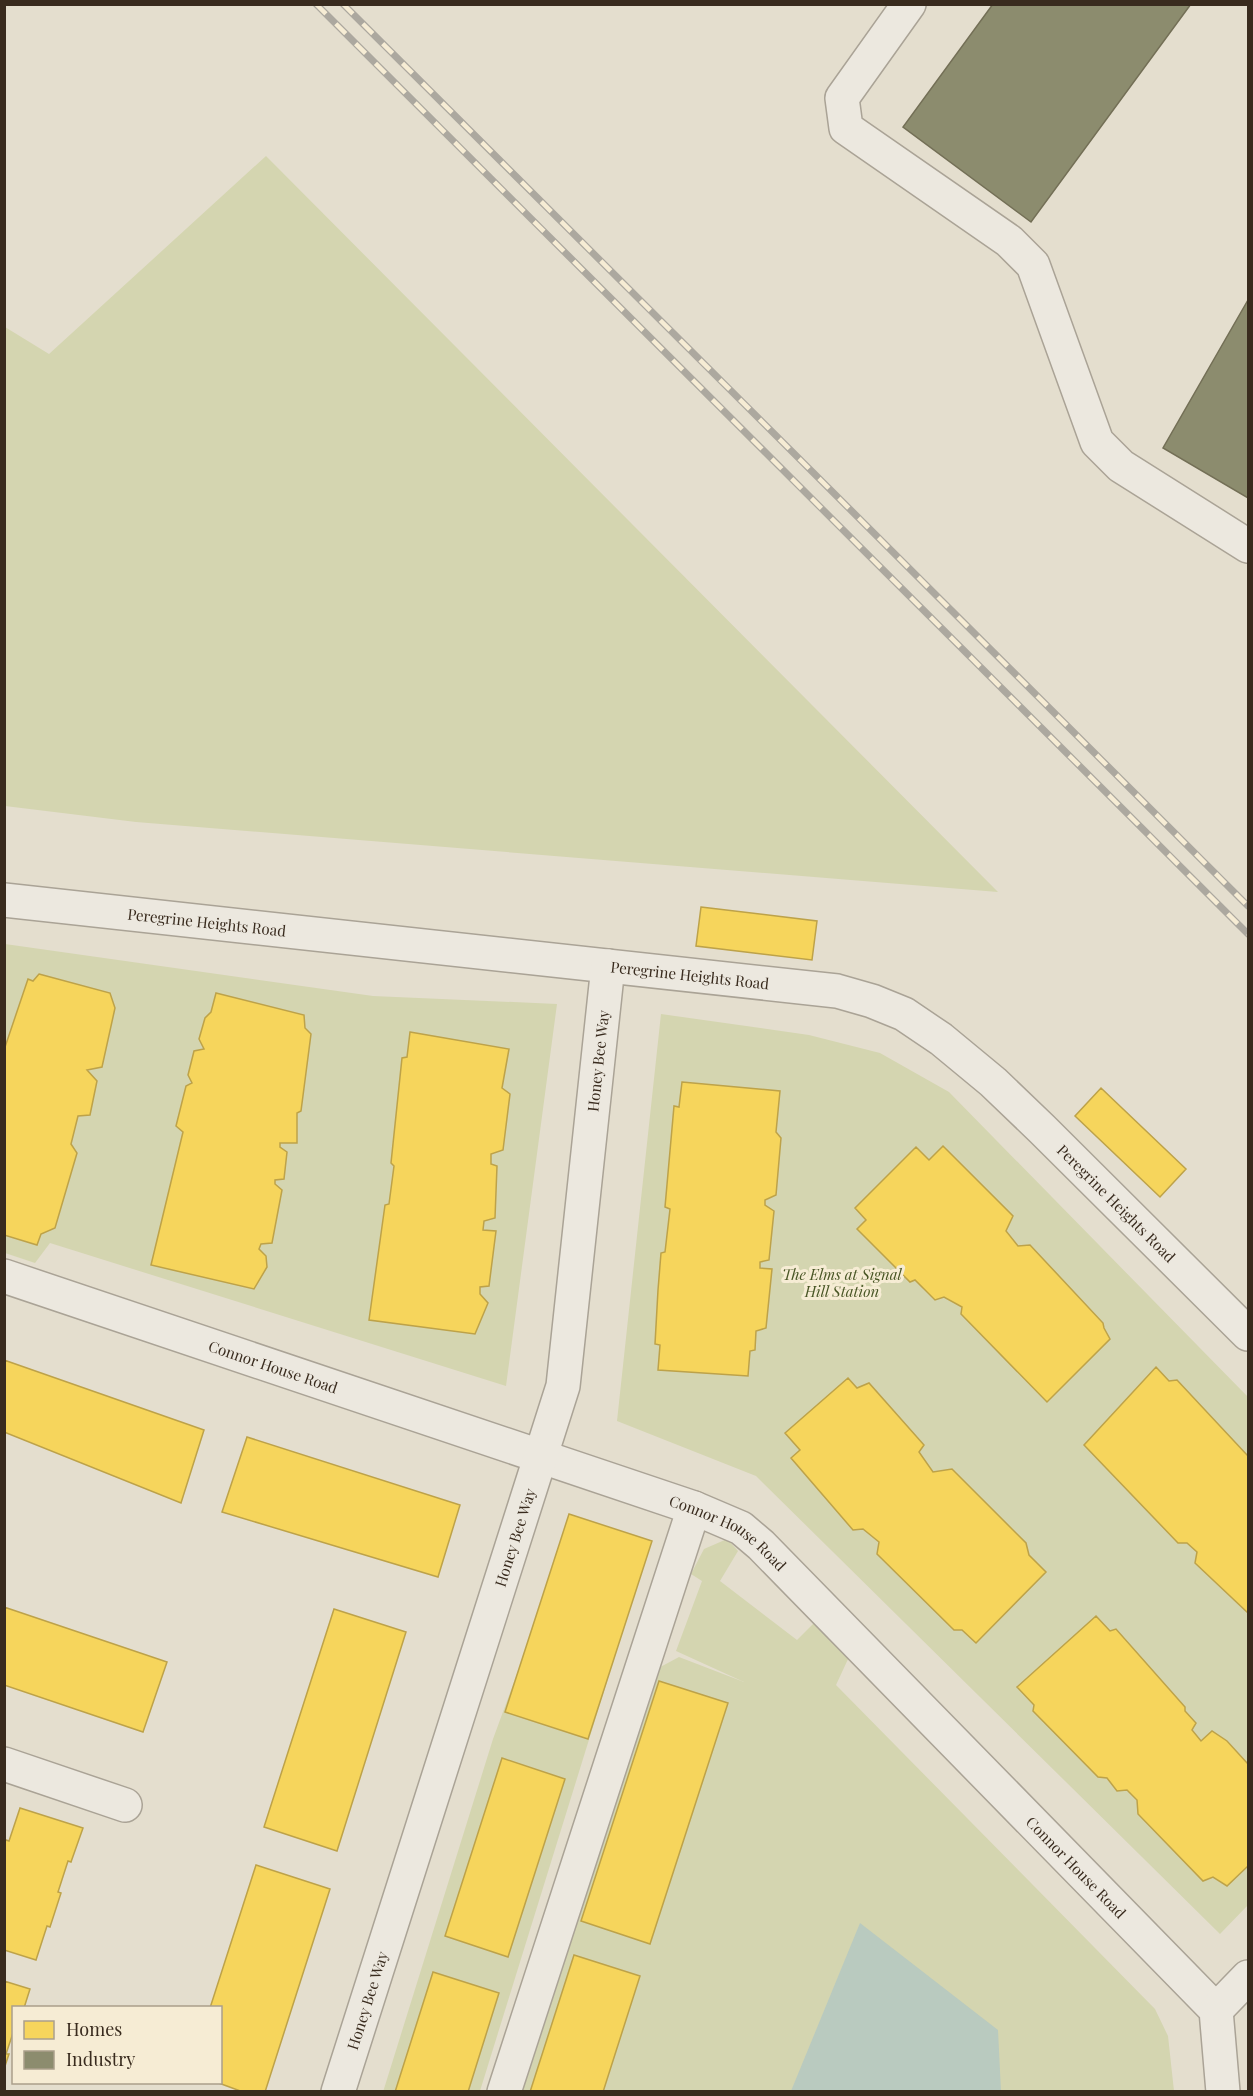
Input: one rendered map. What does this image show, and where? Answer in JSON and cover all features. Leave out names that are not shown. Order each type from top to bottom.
[{"type":"street","points":[[909,4],[842,98],[846,128],[1009,241],[1033,265],[1097,442],[1121,466],[1248,546]]},
{"type":"street","name":"Peregrine Heights Road","points":[[4,900],[837,991],[872,1001],[904,1014],[941,1039],[993,1082],[1248,1334]]},
{"type":"street","name":"Honey Bee Way","points":[[338,2091],[563,1386],[608,966]]},
{"type":"street","name":"Connor House Road","points":[[4,1276],[694,1508],[741,1528],[761,1545],[1215,2010]]},
{"type":"street","points":[[504,2091],[694,1508]]},
{"type":"street","points":[[4,1764],[125,1805]]},
{"type":"street","points":[[1223,2091],[1215,2010],[1248,1977]]},
{"type":"green space","points":[[266,156],[998,892],[136,822],[5,806],[5,327],[49,354]]},
{"type":"green space","points":[[5,944],[373,996],[557,1004],[506,1386],[50,1243],[35,1263],[5,1253]]},
{"type":"green space","name":"The Elms at Signal Hill Station","points":[[661,1014],[809,1035],[880,1053],[949,1092],[1248,1397],[1248,1905],[1220,1934],[756,1476],[617,1421]]},
{"type":"green space","points":[[573,1521],[650,1543],[480,2091],[383,2092],[493,1739]]},
{"type":"green space","points":[[727,1539],[738,1551],[720,1581],[797,1640],[815,1622],[849,1657],[836,1685],[1155,2009],[1168,2036],[1174,2091],[521,2092],[651,1672],[679,1657],[744,1682],[676,1651],[702,1581],[691,1574],[704,1549]]},
{"type":"shaded area","points":[[860,1923],[998,2030],[1001,2091],[791,2091]]},
{"type":"building: Homes","points":[[701,907],[817,921],[812,960],[696,946]]},
{"type":"building: Homes","points":[[39,974],[110,993],[115,1008],[102,1067],[87,1070],[97,1081],[90,1115],[78,1116],[71,1144],[77,1153],[55,1228],[41,1234],[37,1245],[4,1235],[4,1050],[28,979],[33,981]]},
{"type":"building: Homes","points":[[216,993],[304,1015],[305,1028],[311,1034],[301,1111],[297,1113],[297,1143],[280,1143],[280,1147],[287,1152],[284,1179],[275,1180],[275,1184],[282,1190],[272,1243],[261,1244],[259,1249],[266,1256],[267,1267],[254,1289],[151,1265],[183,1132],[176,1126],[186,1086],[192,1083],[188,1075],[194,1051],[204,1049],[199,1039],[205,1018],[211,1012]]},
{"type":"building: Homes","points":[[410,1032],[509,1049],[502,1088],[510,1094],[503,1150],[491,1154],[491,1164],[497,1166],[495,1218],[484,1221],[483,1230],[496,1231],[489,1286],[480,1287],[480,1294],[488,1303],[475,1334],[369,1320],[385,1205],[389,1204],[394,1166],[391,1163],[402,1058],[407,1057]]},
{"type":"building: Homes","points":[[682,1082],[780,1091],[776,1132],[781,1138],[776,1195],[765,1200],[765,1205],[774,1211],[769,1260],[760,1262],[760,1268],[772,1269],[766,1328],[756,1331],[755,1350],[750,1351],[748,1376],[658,1370],[660,1345],[655,1344],[661,1253],[665,1252],[670,1209],[665,1207],[674,1106],[679,1107]]},
{"type":"building: Homes","points":[[1101,1088],[1186,1169],[1160,1197],[1075,1116]]},
{"type":"building: Homes","points":[[943,1146],[1013,1216],[1006,1231],[1018,1246],[1030,1245],[1103,1323],[1110,1339],[1047,1402],[961,1314],[962,1307],[944,1297],[935,1300],[915,1280],[910,1282],[857,1229],[866,1220],[855,1208],[916,1147],[929,1160]]},
{"type":"building: Homes","points":[[4,1360],[204,1430],[181,1503],[4,1432]]},
{"type":"building: Homes","points":[[1156,1367],[1169,1381],[1177,1380],[1248,1456],[1248,1613],[1195,1563],[1197,1552],[1187,1543],[1178,1543],[1084,1445]]},
{"type":"building: Homes","points":[[848,1378],[857,1388],[869,1383],[924,1445],[919,1452],[933,1472],[952,1469],[1026,1543],[1029,1555],[1046,1572],[976,1643],[962,1630],[954,1630],[877,1554],[879,1542],[863,1529],[853,1530],[791,1458],[800,1450],[785,1433]]},
{"type":"building: Homes","points":[[247,1437],[460,1505],[438,1577],[222,1512]]},
{"type":"building: Homes","points":[[569,1514],[652,1541],[588,1739],[505,1712]]},
{"type":"building: Homes","points":[[4,1607],[167,1662],[143,1732],[4,1685]]},
{"type":"building: Homes","points":[[334,1609],[406,1632],[337,1851],[264,1827]]},
{"type":"building: Homes","points":[[1096,1616],[1110,1631],[1116,1629],[1185,1707],[1185,1711],[1196,1723],[1192,1730],[1201,1741],[1212,1731],[1227,1741],[1248,1764],[1248,1866],[1227,1886],[1213,1877],[1203,1881],[1138,1814],[1137,1800],[1127,1790],[1117,1791],[1107,1778],[1098,1777],[1033,1711],[1034,1705],[1017,1687]]},
{"type":"building: Homes","points":[[659,1681],[728,1703],[650,1944],[581,1921]]},
{"type":"building: Homes","points":[[502,1758],[565,1779],[508,1957],[445,1936]]},
{"type":"building: Homes","points":[[20,1808],[83,1828],[71,1862],[68,1861],[58,1892],[61,1893],[36,1960],[4,1950],[4,1844],[6,1840],[9,1841]]},
{"type":"building: Homes","points":[[256,1865],[330,1889],[265,2092],[243,2092],[221,2084],[222,2006],[211,2006]]},
{"type":"building: Homes","points":[[574,1955],[640,1976],[603,2092],[530,2092]]},
{"type":"building: Homes","points":[[433,1972],[499,1993],[468,2092],[395,2092]]},
{"type":"building: Homes","points":[[4,1981],[30,1989],[25,2006],[12,2006],[12,2036],[4,2069]]},
{"type":"building: Industry","points":[[993,4],[1191,4],[1031,222],[903,127]]},
{"type":"building: Industry","points":[[1248,300],[1248,498],[1163,448]]},
{"type":"railway","points":[[316,4],[1248,934]]},
{"type":"railway","points":[[343,4],[1248,906]]}]
